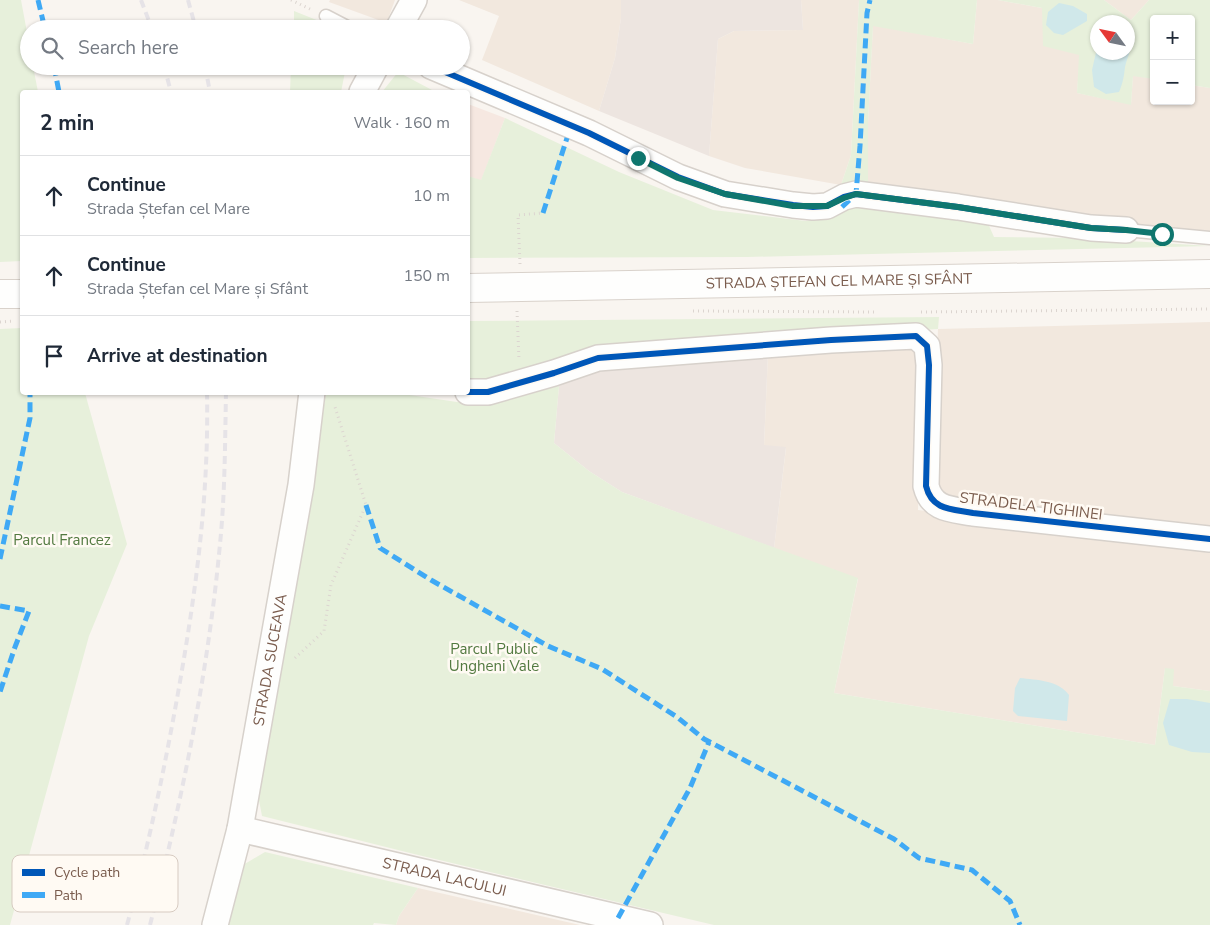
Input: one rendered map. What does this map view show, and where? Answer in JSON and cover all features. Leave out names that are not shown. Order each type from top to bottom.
[{"type":"main road","name":"STRADA ȘTEFAN CEL MARE ȘI SFÂNT","points":[[470,288],[515,294],[1210,274]]},
{"type":"main road","points":[[0,294],[20,294]]},
{"type":"street","points":[[403,20],[414,0]]},
{"type":"street","points":[[363,90],[371,75]]},
{"type":"street","points":[[452,75],[589,134],[678,178],[725,194],[793,206],[813,207],[827,206],[856,194],[958,207],[1091,228],[1126,230]]},
{"type":"street","points":[[470,392],[488,392],[598,358],[831,340],[914,324]]},
{"type":"street","name":"STRADELA TIGHINEI","points":[[914,324],[927,346],[929,365],[926,486],[934,503],[947,508],[973,513],[1210,539]]},
{"type":"street","name":"STRADA SUCEAVA","points":[[215,925],[240,828],[301,485],[322,396]]},
{"type":"street","name":"STRADA LACULUI","points":[[240,828],[650,925]]},
{"type":"lane","points":[[326,16],[334,20]]},
{"type":"lane","points":[[1126,230],[1210,238]]},
{"type":"path","points":[[512,364],[519,364],[515,294],[518,215],[543,212]]},
{"type":"path","points":[[515,294],[527,310]]},
{"type":"path","points":[[914,324],[1210,309]]},
{"type":"path","points":[[685,311],[882,312]]},
{"type":"path","points":[[0,322],[20,321]]},
{"type":"path","points":[[266,679],[295,658],[324,630],[330,585],[366,505],[322,396]]},
{"type":"shaded area","points":[[330,0],[395,0],[387,20],[378,20],[329,2]]},
{"type":"shaded area","points":[[459,0],[621,0],[621,18],[615,58],[599,111],[482,60],[499,16]]},
{"type":"shaded area","points":[[621,0],[801,0],[803,30],[734,31],[718,39],[709,156],[599,111],[615,58],[621,18]]},
{"type":"shaded area","points":[[801,0],[859,0],[851,155],[841,185],[745,168],[709,156],[718,39],[734,31],[803,30]]},
{"type":"shaded area","points":[[977,0],[998,0],[1042,8],[1080,55],[1077,93],[1131,104],[1133,75],[1150,78],[1150,105],[1195,105],[1195,86],[1210,88],[1210,232],[868,190],[868,123],[873,25],[973,44]]},
{"type":"shaded area","points":[[1104,0],[1149,0],[1135,16],[1124,15]]},
{"type":"shaded area","points":[[470,105],[505,118],[481,181],[470,177]]},
{"type":"shaded area","points":[[1210,322],[1210,534],[944,500],[932,480],[938,329]]},
{"type":"shaded area","points":[[914,345],[922,366],[918,510],[1210,546],[1210,691],[1173,686],[1165,668],[1155,745],[834,693],[858,579],[774,548],[786,448],[764,446],[768,353]]},
{"type":"shaded area","points":[[768,353],[764,445],[786,447],[774,548],[622,492],[589,471],[554,443],[559,386],[593,369]]},
{"type":"shaded area","points":[[418,888],[580,925],[396,925],[399,916]]},
{"type":"green space","points":[[0,0],[21,0],[25,20],[20,20],[20,75],[35,75],[38,90],[20,90],[20,261],[0,262]]},
{"type":"green space","points":[[859,0],[977,0],[973,44],[873,26],[868,123],[868,190],[841,185],[851,155]]},
{"type":"green space","points":[[998,0],[1104,0],[1124,15],[1090,15],[1090,60],[1135,60],[1135,16],[1149,0],[1210,0],[1210,88],[1195,86],[1195,15],[1150,15],[1150,78],[1133,76],[1131,105],[1077,93],[1079,55],[1043,46],[1042,8]]},
{"type":"green space","points":[[294,11],[316,20],[294,20]]},
{"type":"green space","points":[[291,75],[344,75],[341,90],[290,90]]},
{"type":"green space","points":[[396,75],[404,75],[432,90],[384,90]]},
{"type":"green space","points":[[505,118],[619,172],[713,210],[806,221],[835,215],[854,201],[986,219],[994,237],[1082,238],[1210,246],[747,257],[470,258],[470,177],[481,180]]},
{"type":"green space","points":[[939,317],[938,329],[597,350],[470,386],[470,321]]},
{"type":"green space","name":"Parcul Francez","points":[[20,328],[20,395],[86,395],[127,544],[89,636],[29,855],[12,855],[12,912],[14,912],[10,925],[0,925],[0,329]]},
{"type":"green space","name":"Parcul Public Ungheni Vale","points":[[559,386],[554,443],[589,471],[622,492],[858,578],[834,693],[1155,745],[1165,668],[1174,669],[1173,686],[1210,691],[1210,925],[714,925],[262,816],[258,795],[326,395],[410,395],[457,402],[497,401]]},
{"type":"green space","points":[[265,852],[418,888],[399,916],[396,925],[374,923],[373,925],[226,925],[243,865]]},
{"type":"water","points":[[1059,3],[1073,6],[1087,14],[1087,21],[1063,35],[1054,33],[1046,25],[1048,12]]},
{"type":"water","points":[[1094,60],[1127,60],[1119,92],[1106,94],[1094,87],[1092,70]]},
{"type":"water","points":[[1020,678],[1040,680],[1059,686],[1064,690],[1069,695],[1067,721],[1018,716],[1013,711],[1015,688]]},
{"type":"water","points":[[1170,699],[1187,699],[1210,703],[1210,753],[1192,752],[1169,745],[1163,723]]},
{"type":"railway","points":[[141,0],[149,20]]},
{"type":"railway","points":[[188,0],[194,20]]},
{"type":"railway","points":[[166,75],[170,90]]},
{"type":"railway","points":[[207,75],[210,90]]},
{"type":"railway","points":[[145,855],[178,693],[196,580],[206,469],[207,395]]},
{"type":"railway","points":[[167,855],[201,688],[215,592],[222,525],[226,395]]},
{"type":"railway","points":[[127,925],[130,912]]},
{"type":"railway","points":[[150,925],[153,912]]},
{"type":"marked path","points":[[38,0],[43,20]]},
{"type":"marked path","points":[[842,207],[856,194],[867,13],[870,0]]},
{"type":"marked path","points":[[56,75],[59,90]]},
{"type":"marked path","points":[[543,213],[567,138]]},
{"type":"marked path","points":[[0,559],[30,418],[30,395]]},
{"type":"marked path","points":[[366,505],[380,548],[431,580],[548,646],[602,669],[677,717],[704,739],[894,839],[919,858],[972,870],[1010,901],[1020,925]]},
{"type":"marked path","points":[[0,606],[29,611],[0,692]]},
{"type":"marked path","points":[[618,918],[690,788],[709,742]]},
{"type":"cycle path","points":[[452,75],[589,133],[678,177],[725,194],[813,207],[827,206],[844,197],[856,194],[958,207],[1091,228],[1126,230]]},
{"type":"cycle path","points":[[470,392],[488,392],[598,358],[831,340],[916,336],[927,346],[929,365],[926,486],[929,494],[938,504],[951,509],[973,513],[1210,539]]},
{"type":"route","points":[[638,158],[678,178],[725,194],[793,206],[827,206],[856,194],[958,207],[1091,228],[1162,234]]}]
